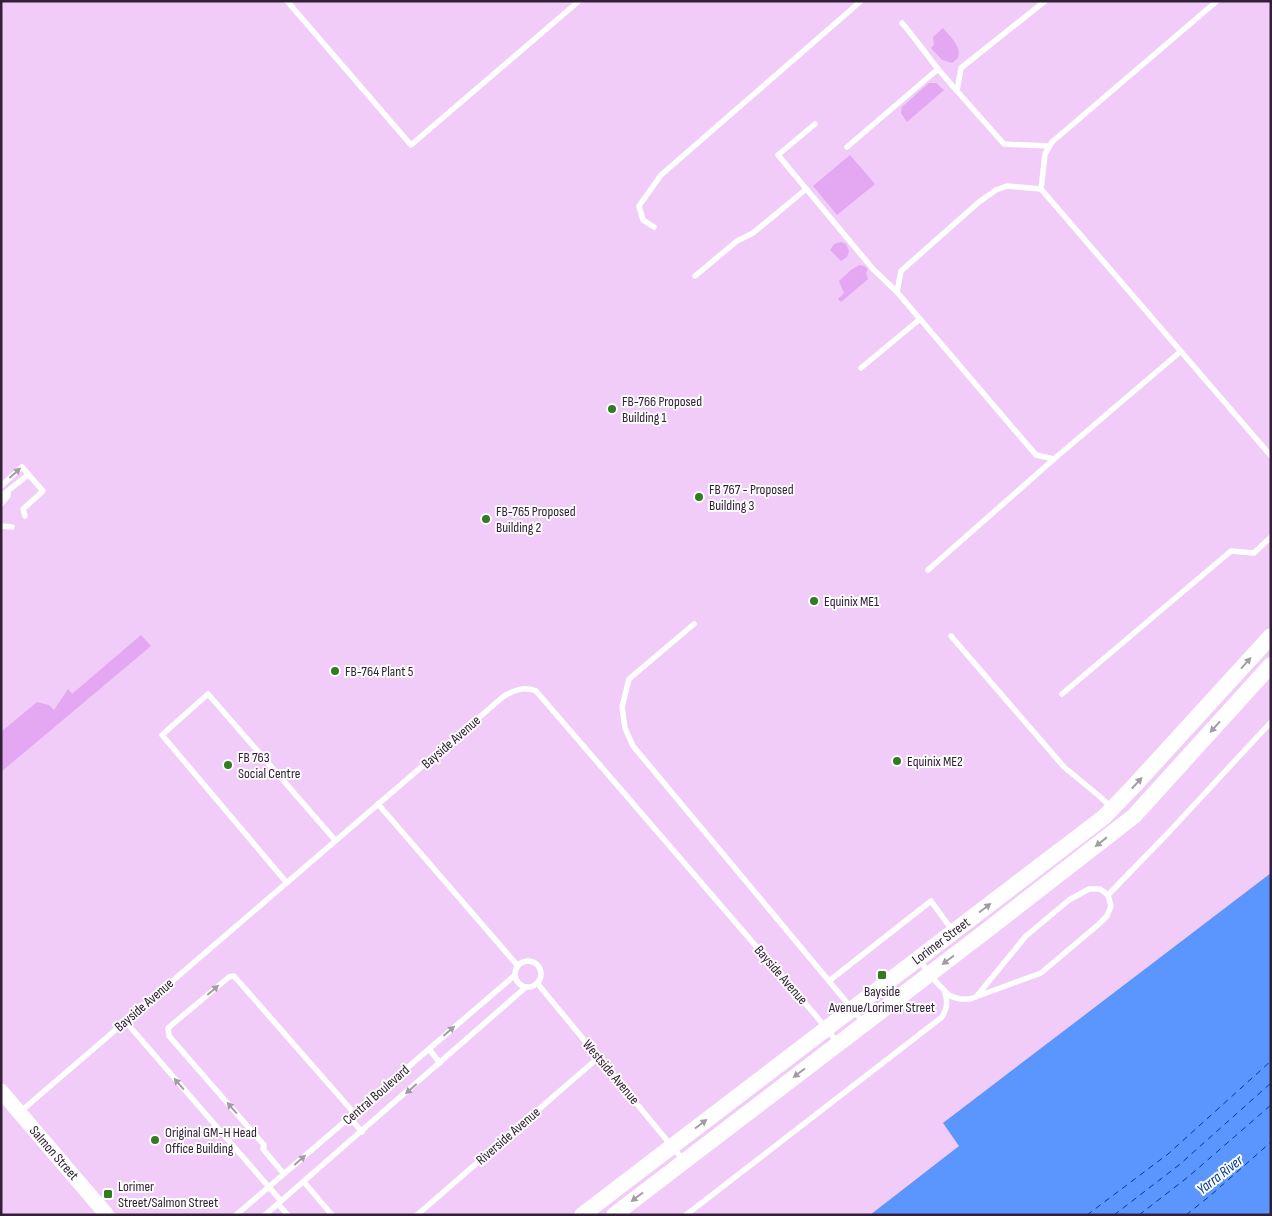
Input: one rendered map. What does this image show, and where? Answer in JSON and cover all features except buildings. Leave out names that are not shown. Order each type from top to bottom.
[{"type":"main road","name":"Lorimer Street","points":[[582,1215],[1113,809],[1271,636]]},
{"type":"main road","name":"Lorimer Street","points":[[614,1215],[1134,816],[1271,664]]},
{"type":"main road","points":[[1227,684],[1242,697]]},
{"type":"street","name":"Salmon Street","points":[[1,1091],[107,1215]]},
{"type":"lane","points":[[287,1],[411,145],[579,1]]},
{"type":"lane","points":[[654,227],[643,220],[639,206],[661,175],[861,1]]},
{"type":"lane","points":[[957,90],[961,68],[1045,1]]},
{"type":"lane","points":[[1041,189],[1045,154],[1048,146],[1217,1]]},
{"type":"lane","points":[[902,23],[920,42],[926,54],[938,69],[1004,144],[1048,146]]},
{"type":"lane","points":[[847,147],[938,69]]},
{"type":"lane","points":[[815,124],[778,155],[805,190],[873,269],[897,292],[1036,455],[1054,459]]},
{"type":"lane","points":[[897,292],[901,271],[979,202],[996,190],[1007,186],[1041,189],[1271,456]]},
{"type":"lane","points":[[695,276],[736,241],[754,233],[805,190]]},
{"type":"lane","points":[[861,368],[920,319]]},
{"type":"lane","points":[[928,570],[1054,459],[1180,352]]},
{"type":"lane","points":[[1,486],[22,467],[43,491],[25,506],[23,509],[25,516]]},
{"type":"lane","points":[[1,496],[28,474]]},
{"type":"lane","points":[[1,504],[8,496],[8,492]]},
{"type":"lane","points":[[1,526],[12,527]]},
{"type":"lane","points":[[1062,694],[1231,551],[1254,553],[1271,537]]},
{"type":"lane","points":[[694,624],[629,679],[622,707],[625,728],[632,746],[865,1024]]},
{"type":"lane","points":[[951,636],[1064,767],[1113,809]]},
{"type":"lane","name":"Bayside Avenue","points":[[19,1112],[504,696],[514,690],[523,688],[536,691],[838,1044]]},
{"type":"lane","points":[[287,883],[162,735],[208,694],[335,840]]},
{"type":"lane","points":[[1108,895],[1170,832],[1271,722]]},
{"type":"lane","points":[[378,804],[518,966]]},
{"type":"lane","points":[[918,958],[950,996],[970,999],[976,997],[1041,973],[1106,916],[1112,906],[1108,895],[1100,889],[1089,888],[1069,900],[1026,936],[976,997]]},
{"type":"lane","points":[[829,981],[931,901],[954,931]]},
{"type":"lane","points":[[526,962],[535,964],[540,970],[538,983],[530,987],[517,982],[515,975],[518,966],[526,962]]},
{"type":"lane","name":"Central Boulevard","points":[[236,1215],[515,975]]},
{"type":"lane","points":[[284,1174],[264,1149],[264,1145],[169,1036],[168,1028],[229,976],[234,976],[332,1087],[362,1132]]},
{"type":"lane","name":"Westside Avenue","points":[[538,983],[684,1161]]},
{"type":"lane","name":"Central Boulevard","points":[[265,1215],[526,987]]},
{"type":"lane","points":[[687,1214],[942,1017],[948,1003],[945,991]]},
{"type":"lane","points":[[125,1021],[268,1187],[288,1215]]},
{"type":"lane","points":[[429,1049],[440,1063]]},
{"type":"lane","name":"Riverside Avenue","points":[[417,1215],[599,1057]]},
{"type":"lane","points":[[304,1182],[332,1215]]},
{"type":"shaded area","points":[[943,28],[957,46],[958,58],[952,63],[942,60],[931,48],[934,45],[933,37]]},
{"type":"shaded area","points":[[929,83],[936,83],[944,90],[907,122],[901,113],[902,107]]},
{"type":"shaded area","points":[[850,155],[875,184],[837,215],[813,186]]},
{"type":"shaded area","points":[[841,242],[846,244],[849,251],[847,257],[841,261],[830,250],[834,244]]},
{"type":"shaded area","points":[[859,265],[868,269],[866,273],[868,279],[841,302],[838,299],[844,293],[839,281]]},
{"type":"shaded area","points":[[141,635],[151,646],[1,772],[1,732],[37,702],[49,705],[54,710],[68,689],[72,694]]},
{"type":"water","name":"Yarra River","points":[[1271,873],[1271,1215],[870,1215],[959,1146],[943,1123]]},
{"type":"ferry route","points":[[1087,1215],[1168,1154],[1271,1061]]},
{"type":"ferry route","points":[[1114,1215],[1179,1165],[1271,1083]]},
{"type":"ferry route","points":[[1139,1215],[1188,1177],[1271,1105]]},
{"type":"ferry route","points":[[1186,1215],[1271,1142]]},
{"type":"place","name":"FB-766 Proposed Building 1","points":[[612,409]]},
{"type":"place","name":"FB 767 - Proposed Building 3","points":[[699,497]]},
{"type":"place","name":"FB-765 Proposed Building 2","points":[[486,519]]},
{"type":"place","name":"Equinix ME1","points":[[814,601]]},
{"type":"place","name":"FB-764 Plant 5","points":[[335,671]]},
{"type":"place","name":"Equinix ME2","points":[[897,761]]},
{"type":"place","name":"FB 763 Social Centre","points":[[228,765]]},
{"type":"place","name":"Bayside Avenue/Lorimer Street","points":[[882,975]]},
{"type":"place","name":"Original GM-H Head Office Building","points":[[155,1140]]},
{"type":"place","name":"Lorimer Street/Salmon Street","points":[[108,1194]]}]
